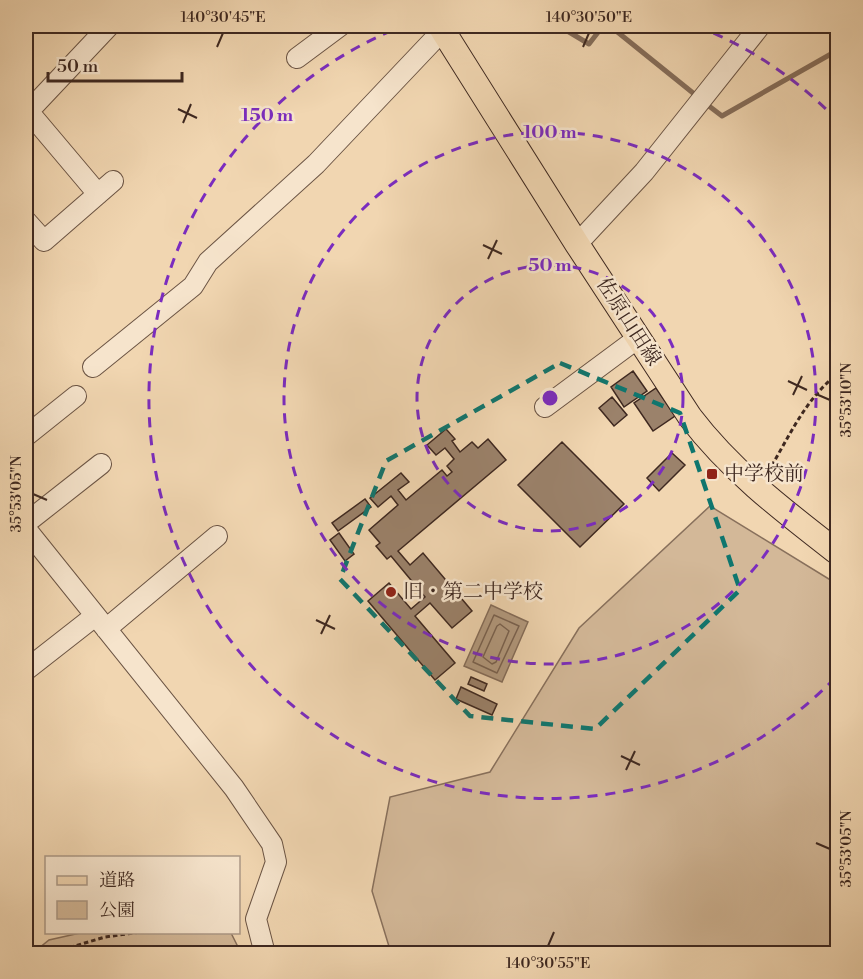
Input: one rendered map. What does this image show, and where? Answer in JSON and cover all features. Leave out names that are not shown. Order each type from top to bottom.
[{"type":"main road","name":"佐原山田線","points":[[441,28],[576,244],[710,443],[757,489],[837,553]]},
{"type":"street","points":[[26,220],[44,241],[106,188],[27,112],[109,26]]},
{"type":"street","points":[[297,58],[340,26]]},
{"type":"street","points":[[576,244],[644,172],[760,26]]},
{"type":"street","points":[[93,367],[193,286],[208,262],[316,164],[441,28]]},
{"type":"street","points":[[545,407],[638,338]]},
{"type":"street","points":[[26,436],[76,396]]},
{"type":"street","points":[[26,524],[101,464]]},
{"type":"street","points":[[26,529],[234,788],[272,844],[276,862],[256,919],[265,954]]},
{"type":"street","points":[[26,670],[100,622],[217,537]]},
{"type":"path","points":[[757,489],[814,397],[825,383],[837,374]]},
{"type":"path","points":[[48,954],[105,937],[132,934]]},
{"type":"highlighted area","points":[[560,363],[680,413],[740,590],[595,729],[470,716],[340,579],[386,461]]},
{"type":"green space","points":[[710,506],[837,584],[837,953],[391,953],[372,891],[390,797],[490,772],[579,628]]},
{"type":"green space","points":[[76,934],[232,934],[241,953],[33,953],[49,940]]},
{"type":"water","points":[[491,605],[528,622],[502,682],[464,666]]},
{"type":"building","points":[[633,371],[647,391],[624,407],[611,387]]},
{"type":"building","points":[[656,388],[675,416],[653,431],[634,403]]},
{"type":"building","points":[[612,397],[627,415],[614,426],[599,408]]},
{"type":"building","points":[[446,429],[455,439],[452,441],[460,452],[472,442],[478,448],[488,439],[506,460],[398,551],[410,565],[423,553],[472,611],[452,628],[430,603],[415,616],[455,663],[435,680],[368,601],[389,583],[411,609],[425,597],[391,556],[387,559],[376,546],[380,543],[369,530],[398,505],[391,496],[378,507],[370,498],[401,473],[409,482],[398,490],[406,500],[442,470],[447,476],[452,472],[447,466],[454,459],[445,448],[436,455],[427,445]]},
{"type":"building","points":[[562,442],[624,504],[580,547],[518,485]]},
{"type":"building","points":[[672,453],[685,465],[659,491],[647,478]]},
{"type":"building","points":[[365,499],[371,507],[338,531],[332,523]]},
{"type":"building","points":[[339,533],[354,554],[345,561],[330,540]]},
{"type":"building","points":[[471,677],[487,684],[484,691],[468,684]]},
{"type":"building","points":[[461,687],[497,704],[492,715],[456,699]]},
{"type":"waterway","points":[[559,26],[589,44],[599,31],[610,26],[698,97]]},
{"type":"waterway","points":[[705,103],[722,116],[838,50]]},
{"type":"place","name":"中学校前","points":[[712,474]]},
{"type":"place","name":"旧・第二中学校","points":[[391,592]]}]
